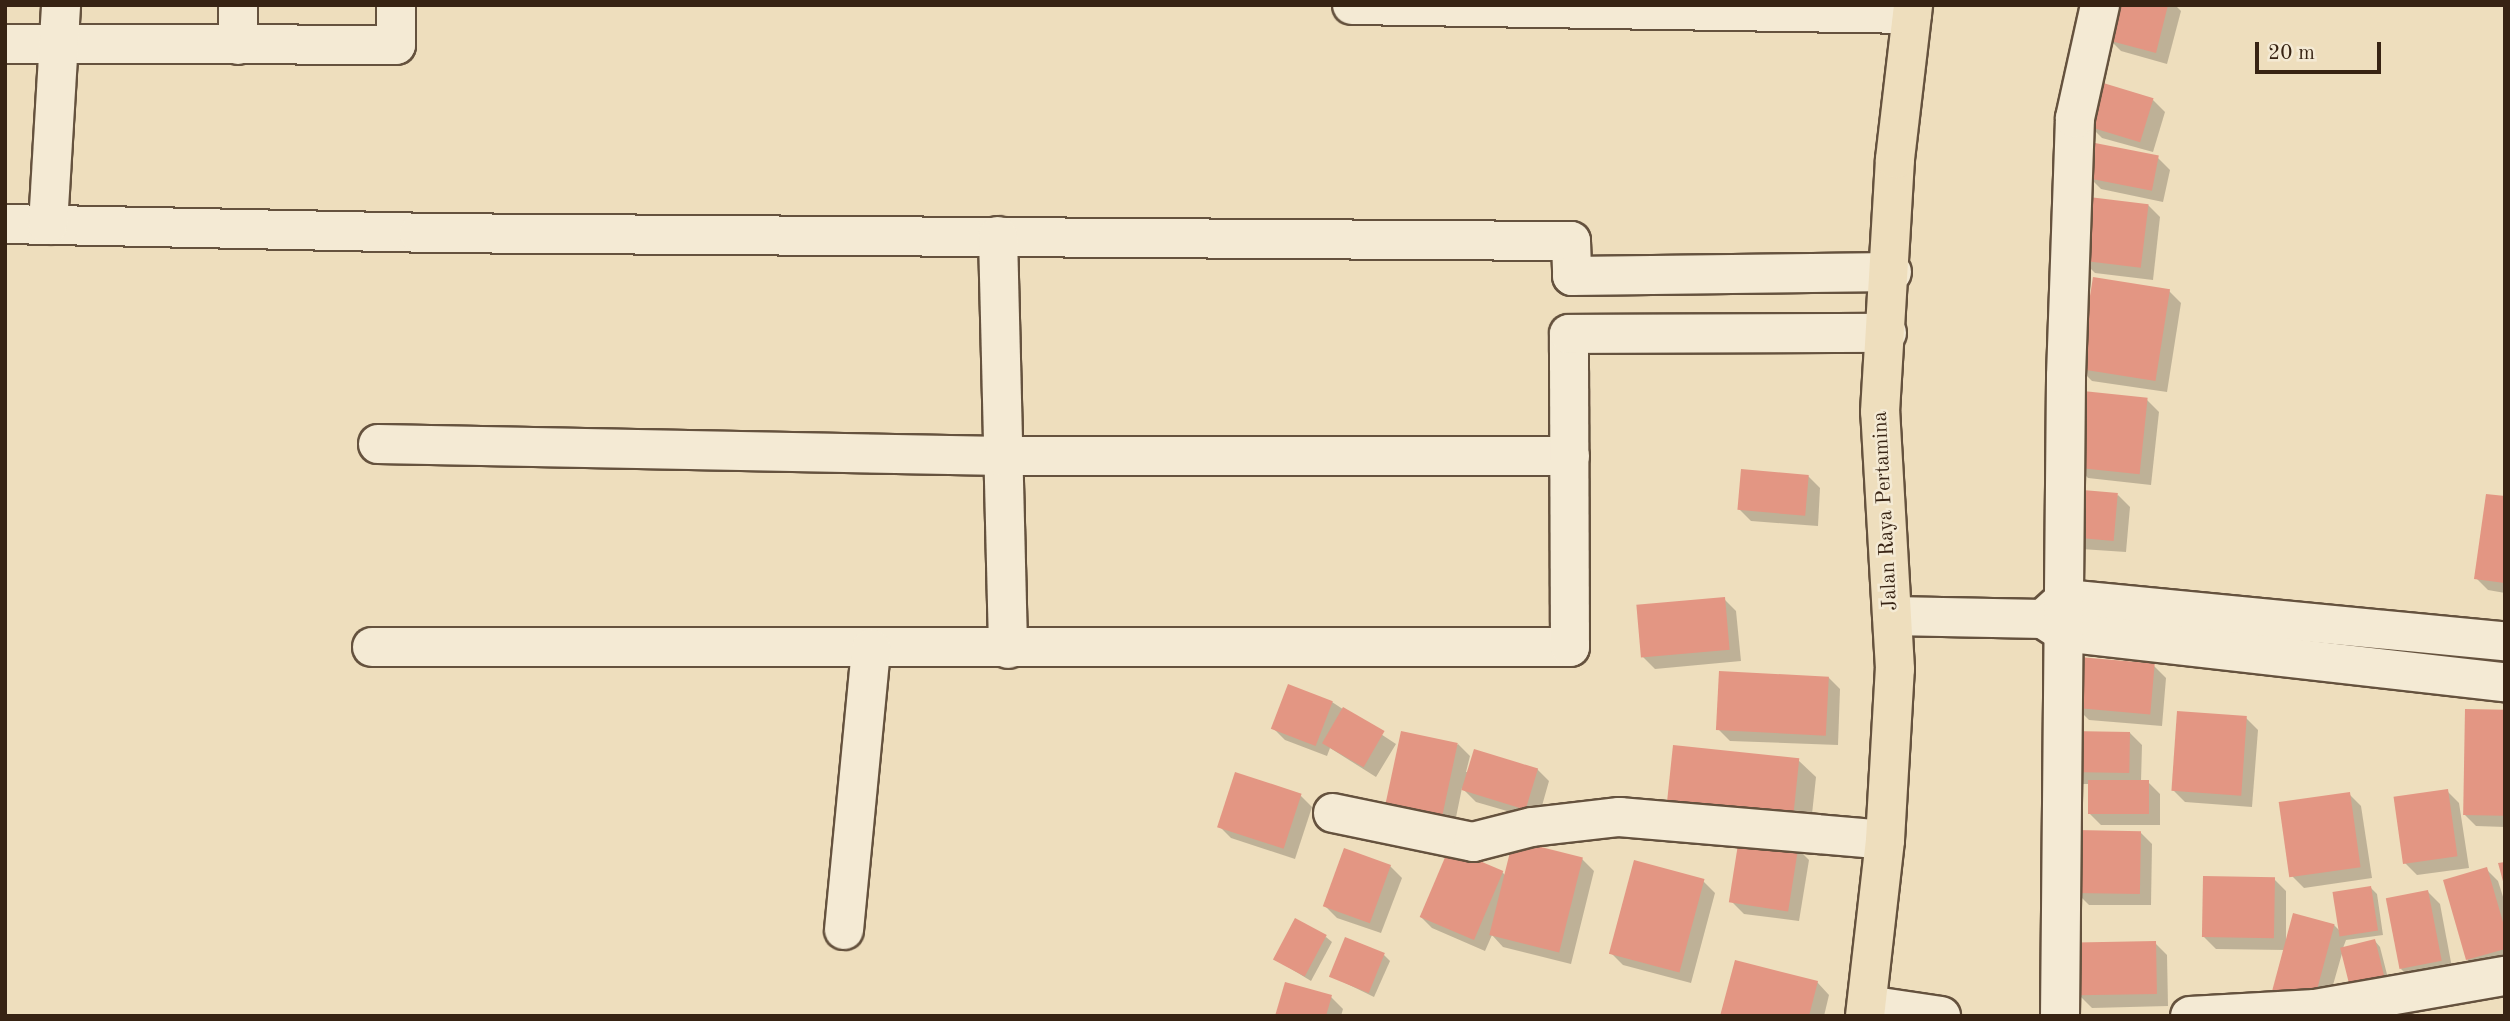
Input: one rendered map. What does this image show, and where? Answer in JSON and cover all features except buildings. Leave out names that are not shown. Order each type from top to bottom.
[{"type":"main road","name":"Jalan Raya Pertamina","points":[[1878,1010],[1895,669],[1908,617],[1880,412],[1892,272],[1895,159],[1913,10]]},
{"type":"street","points":[[48,225],[61,5]]},
{"type":"street","points":[[238,5],[238,44]]},
{"type":"street","points":[[5,44],[396,46],[396,5]]},
{"type":"street","points":[[1352,5],[1913,10]]},
{"type":"street","points":[[2060,1016],[2050,617],[2074,118],[2100,5]]},
{"type":"street","points":[[5,225],[1572,241],[1569,334],[1570,647],[372,647]]},
{"type":"street","points":[[998,236],[1008,649]]},
{"type":"street","points":[[1572,276],[1892,272]]},
{"type":"street","points":[[1569,334],[1887,333]]},
{"type":"street","points":[[378,444],[1003,456],[1570,456]]},
{"type":"street","points":[[1908,617],[2050,617],[2505,641]]},
{"type":"street","points":[[2050,617],[2505,682]]},
{"type":"street","points":[[844,930],[871,648]]},
{"type":"street","points":[[1333,813],[1473,842],[1532,827],[1619,817],[1885,840]]},
{"type":"street","points":[[2190,1016],[2315,1009],[2505,976]]},
{"type":"street","points":[[1878,1010],[1941,1016]]}]
